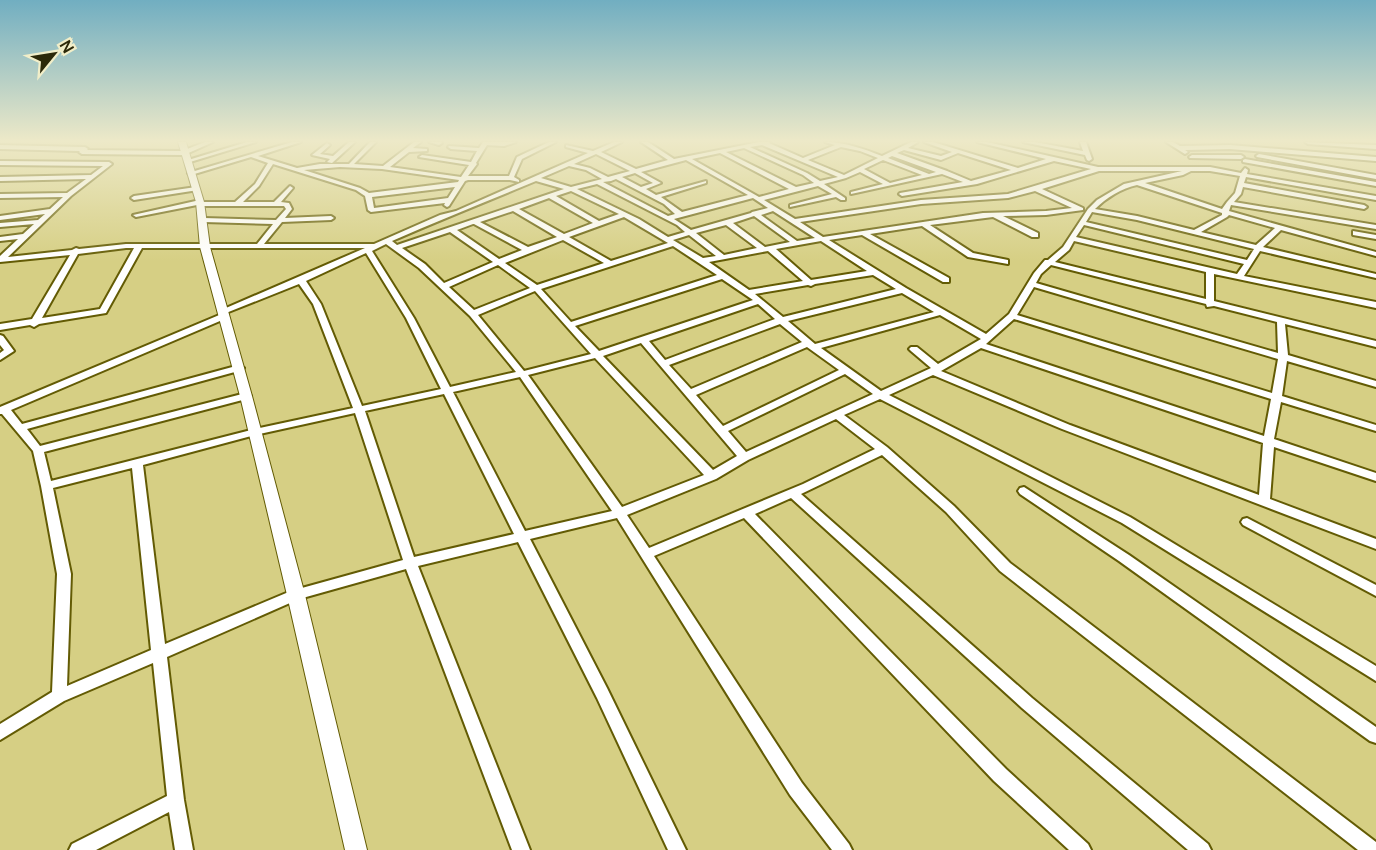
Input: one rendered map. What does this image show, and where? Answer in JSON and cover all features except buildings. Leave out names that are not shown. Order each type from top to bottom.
[{"type":"street","points":[[1,260],[38,222],[85,182]]},
{"type":"street","points":[[194,182],[204,220],[205,247],[246,396],[296,595],[356,850]]},
{"type":"street","points":[[238,203],[259,182]]},
{"type":"street","points":[[334,182],[358,189],[368,195],[455,182]]},
{"type":"street","points":[[397,192],[402,182]]},
{"type":"street","points":[[442,216],[441,214],[463,182]]},
{"type":"street","points":[[59,696],[64,574],[47,486],[38,450],[2,410],[442,216],[458,212],[526,182]]},
{"type":"street","points":[[546,182],[571,189],[625,214],[671,241],[759,301],[811,345],[879,394],[1126,520],[1376,674]]},
{"type":"street","points":[[399,247],[598,182],[678,224],[721,256]]},
{"type":"street","points":[[627,182],[666,203],[681,215]]},
{"type":"street","points":[[640,189],[658,183],[656,182]]},
{"type":"street","points":[[656,197],[704,182]]},
{"type":"street","points":[[727,182],[942,312],[983,342],[1376,477]]},
{"type":"street","points":[[780,182],[796,190]]},
{"type":"street","points":[[792,206],[840,197],[816,182]]},
{"type":"street","points":[[668,218],[829,182]]},
{"type":"street","points":[[884,182],[890,185]]},
{"type":"street","points":[[853,193],[904,182]]},
{"type":"street","points":[[902,194],[975,182]]},
{"type":"street","points":[[794,221],[878,207],[998,197],[1058,182]]},
{"type":"street","points":[[0,733],[59,696],[296,595],[410,563],[620,513],[712,476],[744,457],[935,369],[983,342],[1012,316],[1048,262],[1074,239],[1083,223],[1086,211],[1109,193],[1144,182]]},
{"type":"street","points":[[1288,182],[1376,198]]},
{"type":"street","points":[[1136,183],[1227,212],[1376,254]]},
{"type":"street","points":[[1192,233],[1224,217],[1227,212],[1226,207],[1238,194],[1240,184],[1364,207]]},
{"type":"street","points":[[277,203],[290,188]]},
{"type":"street","points":[[134,198],[196,189]]},
{"type":"street","points":[[1036,189],[1086,211]]},
{"type":"street","points":[[0,196],[69,195]]},
{"type":"street","points":[[368,195],[371,210],[450,200]]},
{"type":"street","points":[[550,196],[599,224]]},
{"type":"street","points":[[136,215],[200,203],[277,203],[288,206],[286,214],[258,247]]},
{"type":"street","points":[[650,208],[666,203]]},
{"type":"street","points":[[1229,203],[1376,227]]},
{"type":"street","points":[[514,209],[609,263]]},
{"type":"street","points":[[473,314],[536,288],[691,233],[773,209]]},
{"type":"street","points":[[0,218],[52,211]]},
{"type":"street","points":[[702,261],[796,243],[993,214],[1086,211],[1137,218],[1376,276]]},
{"type":"street","points":[[754,213],[796,243]]},
{"type":"street","points":[[443,286],[528,250],[625,214]]},
{"type":"street","points":[[993,214],[1035,235]]},
{"type":"street","points":[[678,224],[681,215]]},
{"type":"street","points":[[204,220],[279,221],[330,218]]},
{"type":"street","points":[[0,225],[38,222]]},
{"type":"street","points":[[727,222],[766,248],[811,284]]},
{"type":"street","points":[[476,223],[528,250]]},
{"type":"street","points":[[1083,223],[1247,262]]},
{"type":"street","points":[[925,225],[971,255],[1005,262]]},
{"type":"street","points":[[1239,277],[1258,248],[1280,227]]},
{"type":"street","points":[[452,230],[536,288],[632,394],[712,476]]},
{"type":"street","points":[[863,233],[946,280]]},
{"type":"street","points":[[1356,233],[1376,237]]},
{"type":"street","points":[[0,239],[24,236]]},
{"type":"street","points":[[1074,239],[1210,272],[1314,290],[1376,304]]},
{"type":"street","points":[[387,241],[399,247],[473,314],[522,374],[620,513],[796,789],[843,850]]},
{"type":"street","points":[[1,260],[76,250],[139,246],[372,248]]},
{"type":"street","points":[[0,327],[34,324],[103,311],[139,246]]},
{"type":"street","points":[[372,248],[602,693],[677,850]]},
{"type":"street","points":[[34,324],[76,250]]},
{"type":"street","points":[[1048,262],[1210,305],[1376,344]]},
{"type":"street","points":[[748,294],[874,272]]},
{"type":"street","points":[[1210,272],[1210,305]]},
{"type":"street","points":[[570,325],[723,276]]},
{"type":"street","points":[[301,280],[316,304],[359,410],[410,563],[521,850]]},
{"type":"street","points":[[1032,284],[1376,384]]},
{"type":"street","points":[[665,363],[783,320],[903,290]]},
{"type":"street","points":[[47,486],[255,432],[522,374],[597,355],[759,301]]},
{"type":"street","points":[[691,393],[811,345],[942,312]]},
{"type":"street","points":[[1012,316],[1376,428]]},
{"type":"street","points":[[1264,501],[1269,440],[1283,358],[1281,322]]},
{"type":"street","points":[[0,338],[9,351],[0,357]]},
{"type":"street","points":[[643,340],[744,457]]},
{"type":"street","points":[[914,349],[935,369],[1066,427],[1376,544]]},
{"type":"street","points":[[19,428],[238,368]]},
{"type":"street","points":[[722,430],[847,370]]},
{"type":"street","points":[[38,450],[246,396]]},
{"type":"street","points":[[836,414],[883,450],[950,509],[1005,567],[1372,850]]},
{"type":"street","points":[[646,554],[792,494],[883,450]]},
{"type":"street","points":[[138,463],[176,800],[184,850]]},
{"type":"street","points":[[1024,491],[1125,558],[1376,736]]},
{"type":"street","points":[[792,494],[1027,703],[1202,850]]},
{"type":"street","points":[[746,512],[984,759],[1082,850]]},
{"type":"street","points":[[1247,522],[1376,591]]},
{"type":"street","points":[[78,850],[176,800]]}]
